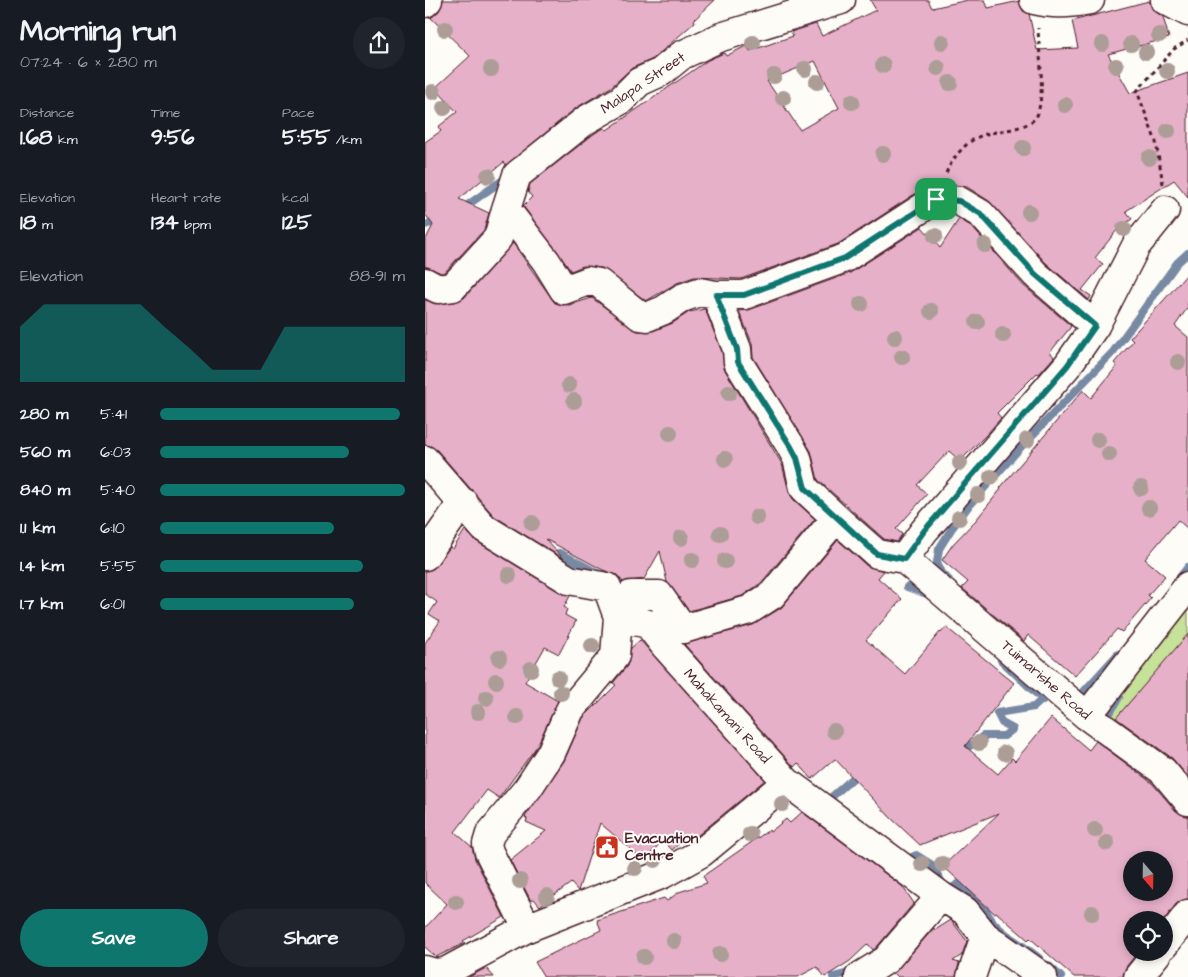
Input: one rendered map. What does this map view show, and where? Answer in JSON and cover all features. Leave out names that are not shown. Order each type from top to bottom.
[{"type":"street","points":[[425,3],[428,0]]},
{"type":"street","name":"Malapa Street","points":[[507,209],[517,175],[586,120],[621,100],[639,82],[661,72],[682,55],[721,37],[841,0]]},
{"type":"street","points":[[1036,10],[1050,4],[1074,4],[1090,0]]},
{"type":"street","points":[[1165,0],[1188,12]]},
{"type":"street","points":[[507,209],[546,261],[564,290],[588,281],[599,283],[643,317],[664,310],[682,298],[699,292],[716,295],[744,295],[845,258],[936,199],[959,201],[981,214],[1035,274],[1095,326]]},
{"type":"street","points":[[425,282],[438,289],[453,288],[498,238],[507,209]]},
{"type":"street","points":[[716,295],[737,349],[738,362],[797,458],[805,488],[877,554],[904,559],[924,531],[1067,366],[1095,326],[1136,246],[1165,210]]},
{"type":"street","points":[[425,460],[484,528],[569,580],[607,588],[619,617]]},
{"type":"street","points":[[425,556],[463,502]]},
{"type":"street","points":[[527,928],[489,852],[487,844],[490,834],[528,788],[551,753],[570,710],[615,656],[619,617],[631,595],[659,595],[683,629],[749,610],[772,596],[783,585],[797,565],[837,518]]},
{"type":"street","name":"Tuimarishe Road","points":[[904,559],[1087,716],[1163,771],[1188,801]]},
{"type":"street","points":[[1087,716],[1188,586]]},
{"type":"street","name":"Mahakamani Road","points":[[619,617],[648,624],[666,647],[787,782],[941,896],[965,911],[985,936],[1043,977]]},
{"type":"street","points":[[425,970],[434,973],[445,972],[527,928],[663,874],[701,853],[787,782]]},
{"type":"street","points":[[859,977],[886,960],[941,896]]},
{"type":"street","points":[[1173,933],[1188,914]]},
{"type":"street","points":[[971,977],[985,936]]},
{"type":"street","points":[[1138,977],[1151,961]]},
{"type":"path","points":[[936,199],[950,164],[969,142],[984,135],[1007,131],[1032,121],[1037,114],[1041,80],[1036,10]]},
{"type":"path","points":[[1165,210],[1163,181],[1156,142],[1137,91],[1174,49],[1188,40]]},
{"type":"green space","points":[[1188,578],[1188,808],[1119,729],[1106,706]]},
{"type":"building","points":[[443,0],[715,0],[694,20],[695,22],[653,59],[632,68],[611,87],[576,108],[506,165],[504,162],[459,199],[489,213],[484,230],[445,272],[441,273],[425,266],[425,241],[433,225],[425,214],[425,142],[441,131],[438,127],[457,112],[435,88],[470,56],[431,18],[439,11]]},
{"type":"building","points":[[870,0],[928,0],[932,8],[968,0],[985,0],[988,8],[1019,1],[1023,11],[1029,14],[1037,50],[1078,48],[1072,21],[1149,1],[1152,9],[1163,17],[1169,38],[1108,54],[1130,93],[1188,73],[1188,197],[1174,180],[1126,211],[1132,219],[1117,230],[1095,258],[1103,264],[1082,290],[1091,296],[1089,300],[1046,263],[989,201],[967,187],[937,183],[927,186],[838,244],[741,279],[694,277],[677,283],[646,301],[602,268],[583,266],[571,271],[523,206],[532,197],[528,192],[530,184],[595,133],[604,128],[607,130],[708,60],[724,53],[726,56],[746,46],[750,51],[793,36],[791,32],[816,24],[822,36],[876,10]],"holes":[[[815,61],[839,108],[800,130],[767,81]]]},
{"type":"building","points":[[959,219],[971,226],[1023,285],[1071,326],[1050,352],[1054,357],[1039,374],[1037,373],[997,413],[1001,418],[987,434],[960,461],[949,451],[917,485],[927,494],[896,529],[902,534],[897,542],[884,539],[818,480],[811,451],[753,357],[752,343],[739,311],[749,310],[850,273],[922,227],[940,248]]},
{"type":"building","points":[[513,243],[555,303],[569,305],[592,298],[637,331],[653,331],[673,323],[689,312],[705,309],[722,352],[725,370],[782,464],[789,492],[793,499],[815,519],[761,583],[742,596],[689,611],[667,582],[660,551],[644,579],[623,582],[617,575],[603,570],[545,539],[564,559],[494,516],[437,450],[425,445],[425,300],[440,304],[455,302],[464,298]]},
{"type":"building","points":[[1188,273],[1188,307],[1175,326],[1188,337],[1188,529],[1178,520],[1145,559],[1165,576],[1148,595],[1151,598],[1122,632],[1117,629],[1075,676],[1028,635],[1024,641],[962,588],[968,582],[942,560],[953,544],[976,520],[1000,488],[1083,390],[1091,398],[1117,366],[1114,363],[1133,341],[1130,338]]},
{"type":"building","points":[[465,530],[476,541],[561,593],[570,596],[564,607],[567,609],[565,615],[576,621],[559,654],[545,647],[525,682],[558,701],[537,746],[499,798],[487,790],[455,832],[472,847],[475,859],[504,917],[463,941],[465,943],[436,957],[425,947],[425,928],[447,904],[425,883],[425,643],[440,621],[429,614],[437,602],[425,594],[425,571],[437,565],[450,547],[453,549]]},
{"type":"building","points":[[838,540],[867,566],[884,571],[878,578],[902,599],[866,640],[905,674],[946,627],[1014,683],[965,746],[998,774],[1012,758],[1015,761],[1051,718],[1089,750],[1096,741],[1152,783],[1176,811],[1188,816],[1188,899],[1176,904],[1171,911],[1123,911],[1123,961],[1131,961],[1126,967],[1123,977],[1074,977],[1030,938],[1028,940],[996,912],[994,913],[943,866],[999,813],[920,845],[891,818],[835,759],[812,779],[798,763],[794,767],[684,644],[753,625],[781,608]]},
{"type":"building","points":[[1188,634],[1188,777],[1172,758],[1116,718]]},
{"type":"building","points":[[640,640],[765,780],[692,840],[684,844],[682,841],[672,850],[663,840],[644,861],[600,823],[578,891],[571,883],[540,906],[534,899],[531,901],[510,860],[546,831],[526,822],[527,819],[525,817],[564,761],[583,718],[616,685],[613,683],[627,666],[631,648]]},
{"type":"building","points":[[802,812],[902,886],[914,903],[876,948],[873,950],[868,944],[850,961],[825,977],[817,967],[798,977],[544,977],[535,962],[601,930],[597,920],[664,898],[667,901],[679,892],[707,883],[703,876],[769,830],[770,832],[786,819],[790,823]]},
{"type":"building","points":[[951,920],[967,941],[962,955],[953,961],[959,963],[956,977],[898,977],[894,973],[934,928],[935,930]]},
{"type":"building","points":[[486,968],[494,977],[469,977]]},
{"type":"waterway","points":[[462,209],[507,177]]},
{"type":"waterway","points":[[425,225],[441,220]]},
{"type":"waterway","points":[[949,580],[942,573],[937,562],[939,549],[952,528],[970,504],[1019,449],[1113,352],[1177,263],[1188,253]]},
{"type":"waterway","points":[[543,552],[547,554],[560,553],[603,576]]},
{"type":"waterway","points":[[1177,581],[1188,567]]},
{"type":"waterway","points":[[907,587],[927,594]]},
{"type":"waterway","points":[[1075,696],[1078,698],[1118,654]]},
{"type":"waterway","points":[[1001,660],[1043,700]]},
{"type":"waterway","points":[[959,754],[983,736],[1004,736],[1013,729],[1002,723],[997,713],[1034,707],[1050,692]]},
{"type":"waterway","points":[[1112,725],[1109,715],[1119,697]]},
{"type":"waterway","points":[[827,801],[860,772]]},
{"type":"waterway","points":[[904,861],[916,855],[932,865],[947,891],[958,884],[969,893]]},
{"type":"waterway","points":[[968,894],[979,901],[998,927],[1039,958]]},
{"type":"waterway","points":[[1048,965],[1061,977]]},
{"type":"waterway","points":[[833,977],[856,971]]},
{"type":"place","name":"Evacuation Centre","points":[[607,847]]},
{"type":"route","points":[[936,199],[959,201],[981,214],[1035,274],[1058,296],[1095,326],[1067,366],[924,531],[904,559],[877,554],[805,488],[797,458],[738,362],[737,349],[716,295],[744,295],[845,258],[936,199]]}]
